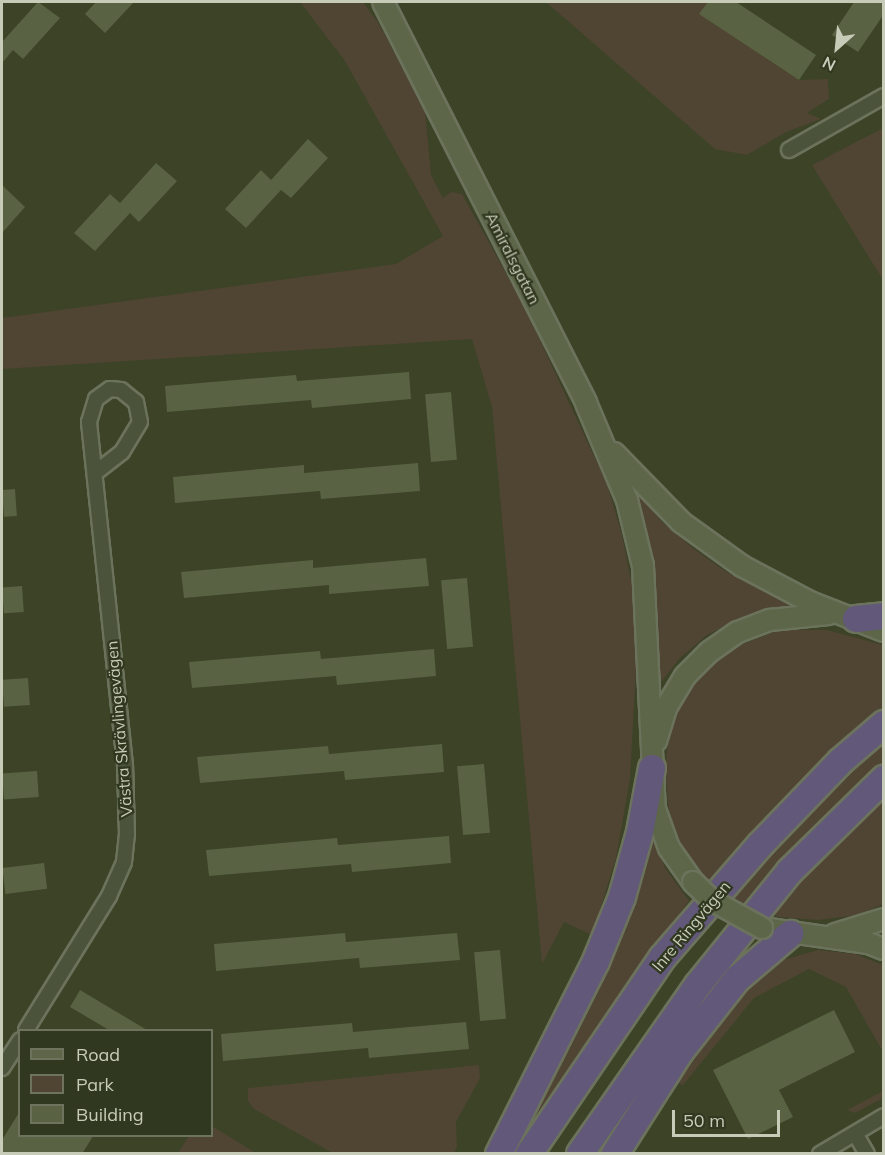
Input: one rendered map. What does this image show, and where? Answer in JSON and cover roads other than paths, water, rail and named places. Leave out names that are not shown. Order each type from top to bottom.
[{"type":"highway","points":[[848,616],[884,616]]},
{"type":"highway","name":"Inre Ringvägen","points":[[529,1154],[663,957],[761,844],[840,761],[884,724]]},
{"type":"highway","points":[[499,1154],[592,969],[622,897],[640,832],[652,760]]},
{"type":"highway","points":[[580,1154],[698,985],[790,871],[884,779]]},
{"type":"highway","points":[[615,1154],[680,1053],[737,978],[790,934]]},
{"type":"main road","name":"Amiralsgatan","points":[[368,2],[417,72]]},
{"type":"main road","name":"Amiralsgatan","points":[[383,2],[607,445],[630,509],[643,566],[655,809],[666,838],[693,882],[713,901],[762,928],[884,949]]},
{"type":"main road","name":"Amiralsgatan","points":[[607,445],[652,495],[707,542],[785,590],[884,631]]},
{"type":"main road","name":"Amiralsgatan","points":[[652,760],[667,706],[685,676],[709,651],[738,632],[770,620],[848,616]]},
{"type":"main road","name":"Amiralsgatan","points":[[818,936],[849,932],[884,919]]},
{"type":"street","points":[[789,150],[884,96]]},
{"type":"street","name":"Västra Skrävlingevägen","points":[[27,1029],[117,882],[128,835],[124,749],[89,422],[91,408],[110,389],[121,390],[136,402],[140,422],[122,452],[96,472]]},
{"type":"street","points":[[2,1068],[18,1043]]},
{"type":"street","points":[[820,1154],[856,1135],[884,1116]]},
{"type":"street","points":[[856,1135],[884,1129]]},
{"type":"street","points":[[856,1135],[867,1154]]}]
